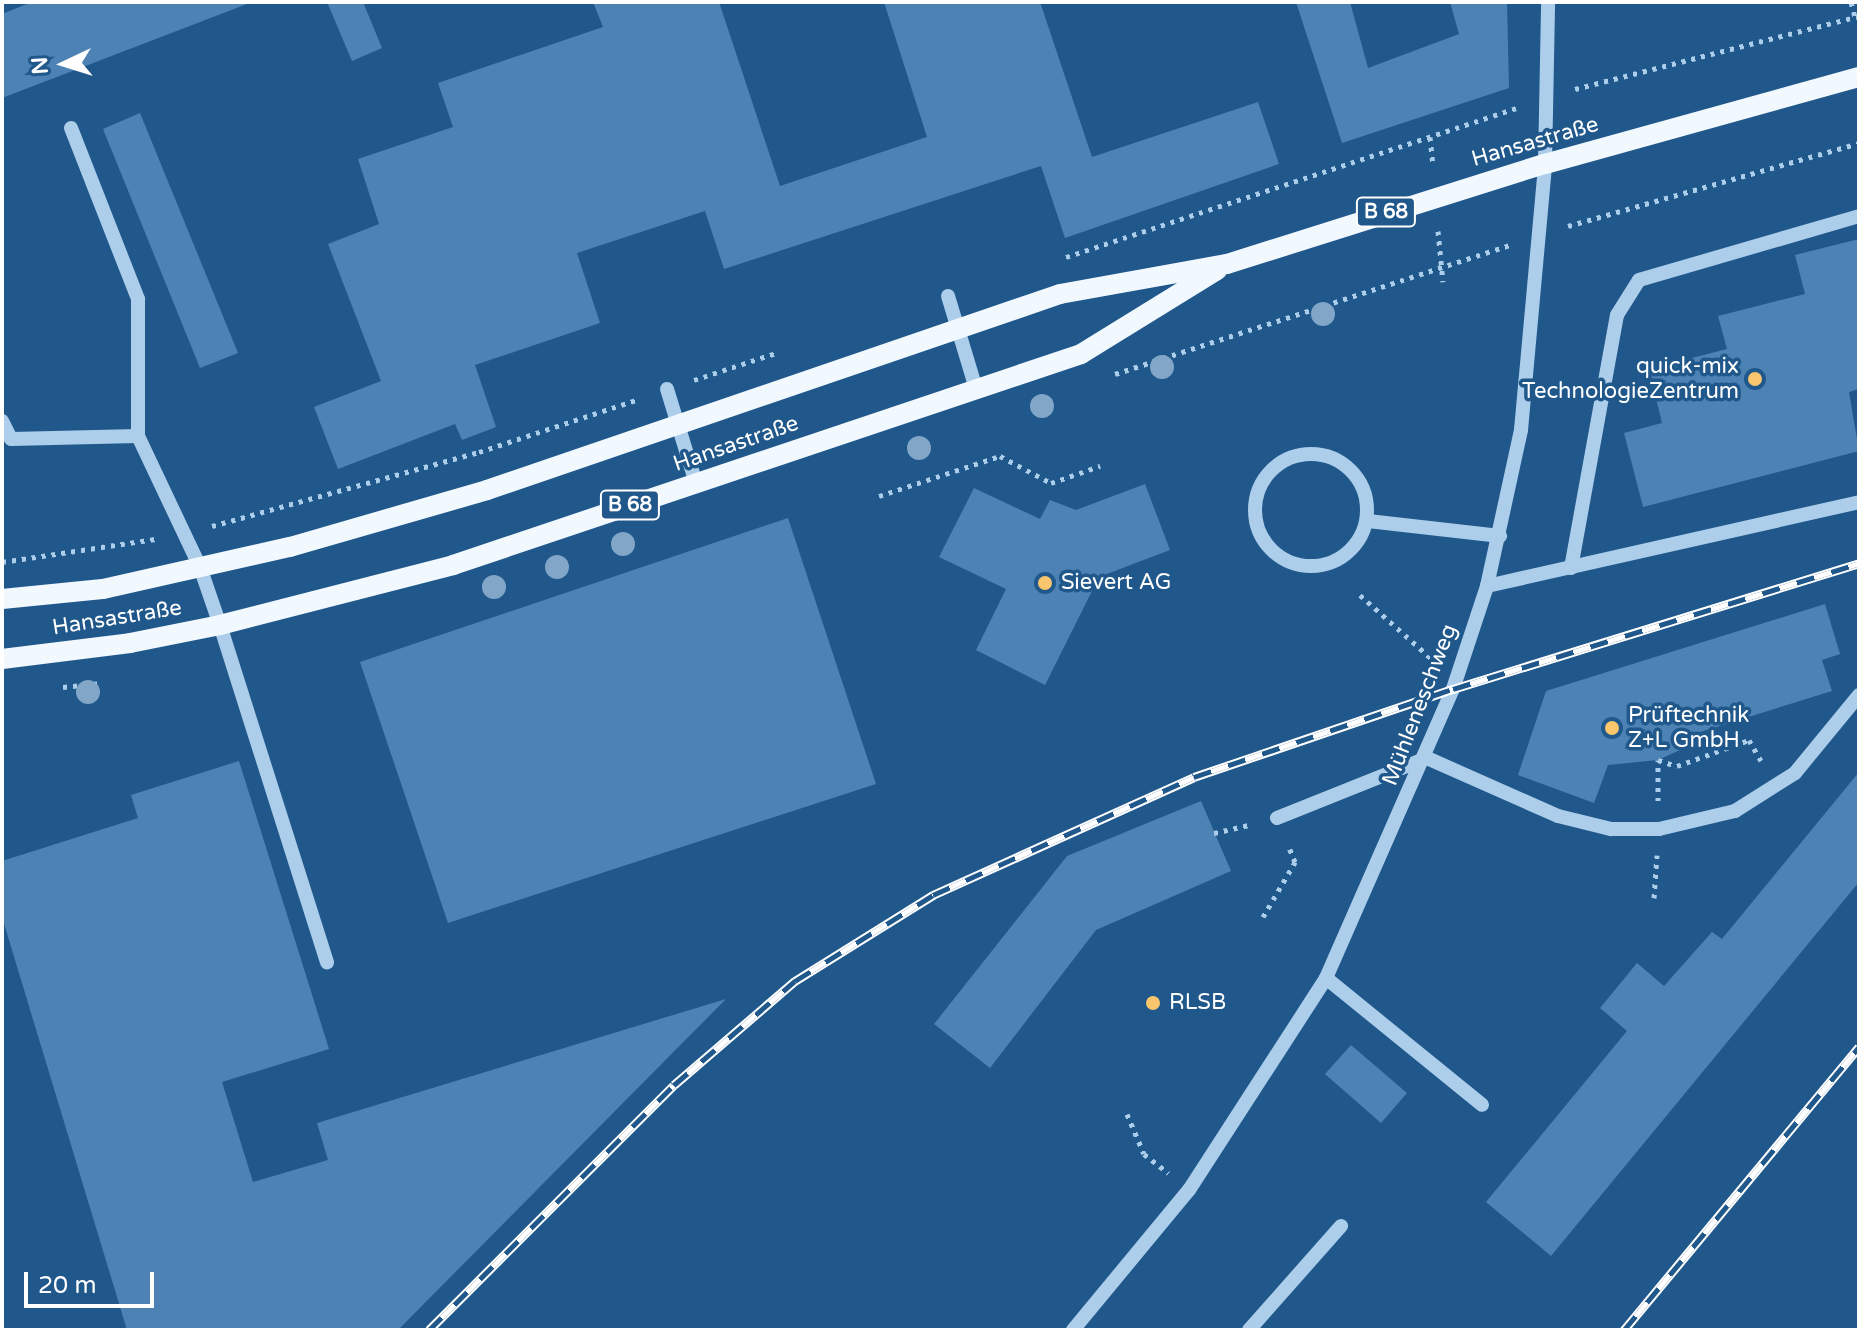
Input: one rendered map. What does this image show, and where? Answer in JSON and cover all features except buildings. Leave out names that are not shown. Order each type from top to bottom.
[{"type":"main road","name":"Hansastraße","points":[[2,599],[103,589],[200,567],[487,490],[1060,294],[1227,264],[1545,164],[1859,77]]},
{"type":"main road","name":"Hansastraße","points":[[2,659],[130,643],[220,625],[453,565],[1081,354],[1227,264]]},
{"type":"street","name":"Mühleneschweg","points":[[1073,1330],[1189,1190],[1326,978],[1427,758],[1457,676],[1487,586],[1521,430],[1545,164],[1549,97],[1548,2]]},
{"type":"street","points":[[71,128],[138,299],[138,436],[200,567],[327,962]]},
{"type":"street","points":[[1571,568],[1617,315],[1639,280],[1859,216]]},
{"type":"street","points":[[948,296],[976,389]]},
{"type":"street","points":[[667,389],[696,483]]},
{"type":"street","points":[[2,421],[11,439],[138,436]]},
{"type":"street","points":[[1319,454],[1336,459],[1362,485],[1368,521],[1348,553],[1313,567],[1295,565],[1271,549],[1256,525],[1254,506],[1269,472],[1283,461],[1319,454]]},
{"type":"street","points":[[1487,586],[1859,502]]},
{"type":"street","points":[[1368,521],[1500,536]]},
{"type":"street","points":[[1277,818],[1427,758],[1558,816],[1611,829],[1659,829],[1735,811],[1795,773],[1859,695]]},
{"type":"street","points":[[1326,978],[1482,1105]]},
{"type":"street","points":[[1249,1330],[1341,1226]]},
{"type":"path","points":[[1053,261],[1549,97],[1857,16],[1851,2]]},
{"type":"path","points":[[1540,235],[1859,143]]},
{"type":"path","points":[[2,562],[183,533],[479,452],[785,350]]},
{"type":"path","points":[[879,496],[1000,456],[1051,483],[1100,466]]},
{"type":"path","points":[[1360,595],[1415,648],[1457,676]]},
{"type":"path","points":[[1658,760],[1677,766],[1749,740],[1775,786]]},
{"type":"path","points":[[1214,833],[1277,818],[1295,862],[1263,917]]},
{"type":"path","points":[[1127,1114],[1144,1154],[1189,1190]]},
{"type":"railway","points":[[429,1330],[674,1085],[795,981],[933,895],[1194,777],[1453,689],[1859,563]]},
{"type":"railway","points":[[1624,1330],[1859,1047]]},
{"type":"place","name":"quick-mix TechnologieZentrum","points":[[1755,379]]},
{"type":"place","name":"Sievert AG","points":[[1045,583]]},
{"type":"place","name":"Prüftechnik Z+L GmbH","points":[[1612,728]]},
{"type":"place","name":"RLSB","points":[[1153,1003]]}]
